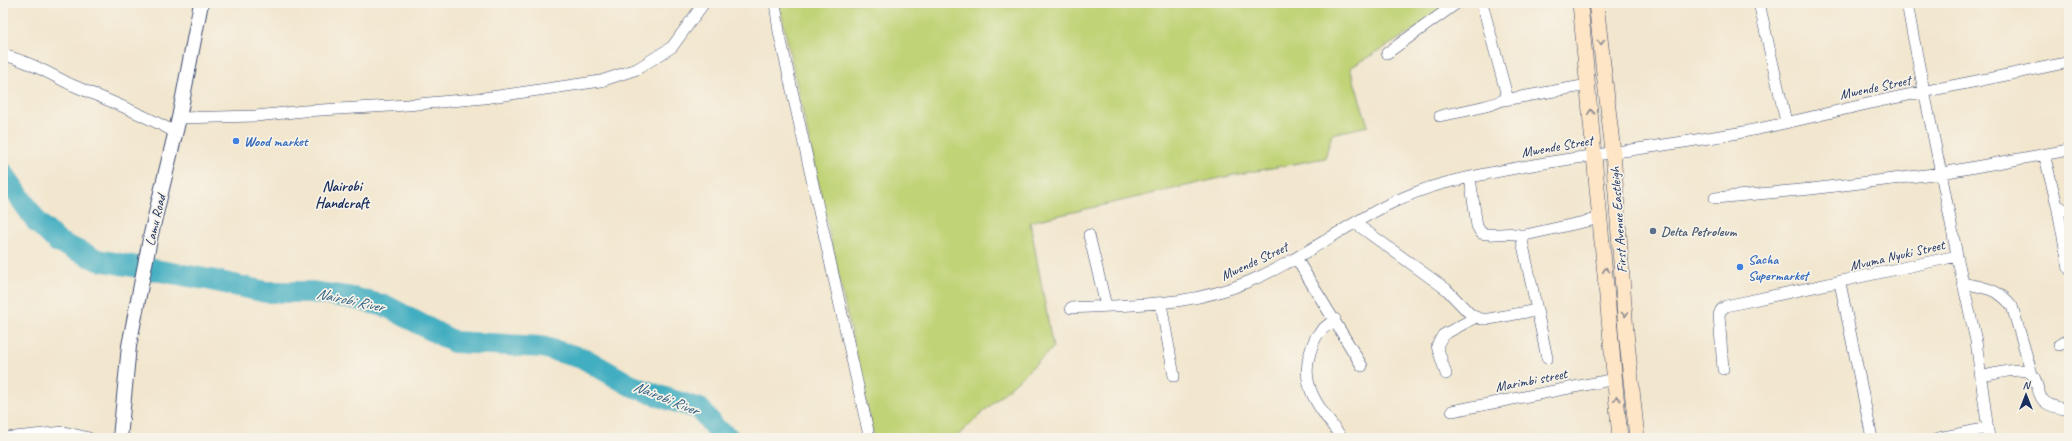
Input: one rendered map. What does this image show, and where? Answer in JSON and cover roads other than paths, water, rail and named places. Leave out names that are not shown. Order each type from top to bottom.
[{"type":"main road","name":"First Avenue Eastleigh","points":[[1580,3],[1601,218],[1620,438]]},
{"type":"main road","name":"First Avenue Eastleigh","points":[[1596,3],[1613,152],[1626,332],[1637,438]]},
{"type":"street","name":"Lamu Road","points":[[120,438],[129,346],[151,234],[176,133],[201,3]]},
{"type":"street","points":[[179,118],[256,116],[304,111],[407,105],[484,98],[601,81],[637,69],[672,47],[704,3]]},
{"type":"street","points":[[775,3],[779,32],[868,431]]},
{"type":"street","points":[[1387,53],[1457,3]]},
{"type":"street","points":[[1482,3],[1506,93],[1504,100]]},
{"type":"street","points":[[1759,3],[1786,122]]},
{"type":"street","name":"Mvuma Nyuki Street","points":[[1723,369],[1719,325],[1721,310],[1726,306],[1840,283],[1957,256],[1942,173],[1922,92],[1907,3]]},
{"type":"street","points":[[3,56],[36,66],[71,84],[152,119],[176,133]]},
{"type":"street","name":"Mwende Street","points":[[1071,308],[1145,306],[1192,300],[1220,293],[1250,281],[1296,258],[1398,199],[1442,184],[1595,154],[1734,134],[1922,92],[2069,62]]},
{"type":"street","points":[[1440,116],[1504,100],[1588,85]]},
{"type":"street","points":[[1715,198],[1811,189],[1942,173],[2069,150]]},
{"type":"street","points":[[2044,154],[2057,205],[2069,270]]},
{"type":"street","points":[[1470,178],[1477,226],[1481,233],[1486,235],[1516,234],[1521,236],[1601,218]]},
{"type":"street","points":[[2057,205],[2065,210],[2069,209]]},
{"type":"street","points":[[1355,223],[1446,289],[1471,315],[1489,319],[1537,310]]},
{"type":"street","points":[[1089,235],[1106,306]]},
{"type":"street","points":[[1521,236],[1548,358]]},
{"type":"street","points":[[1939,438],[1989,433],[1982,386],[1982,376],[1957,256]]},
{"type":"street","points":[[1296,258],[1335,319],[1362,366]]},
{"type":"street","points":[[1840,283],[1872,438]]},
{"type":"street","points":[[1963,283],[1993,290],[2006,298],[2012,306],[2032,374],[2043,400],[2050,405],[2069,410]]},
{"type":"street","points":[[1161,304],[1174,376]]},
{"type":"street","points":[[1446,374],[1437,346],[1443,335],[1476,317]]},
{"type":"street","points":[[1335,319],[1318,334],[1306,365],[1306,377],[1309,389],[1315,401],[1342,438]]},
{"type":"street","points":[[1982,376],[2022,370],[2032,374]]},
{"type":"street","name":"Marimbi street","points":[[1452,411],[1615,379]]},
{"type":"street","points":[[4,438],[64,432],[89,438]]},
{"type":"waterway","name":"Nairobi River","points":[[3,173],[37,222],[58,242],[98,260],[211,280],[266,292],[311,292],[353,298],[388,307],[454,342],[542,347],[585,359],[630,385],[700,409],[716,429],[729,438]]},
{"type":"place","name":"Wood market","points":[[236,141]]},
{"type":"place","name":"Delta Petroleum","points":[[1653,231]]},
{"type":"place","name":"Sacha Supermarket","points":[[1740,267]]},
{"type":"district","name":"Nairobi Handcraft","points":[[342,194]]}]
